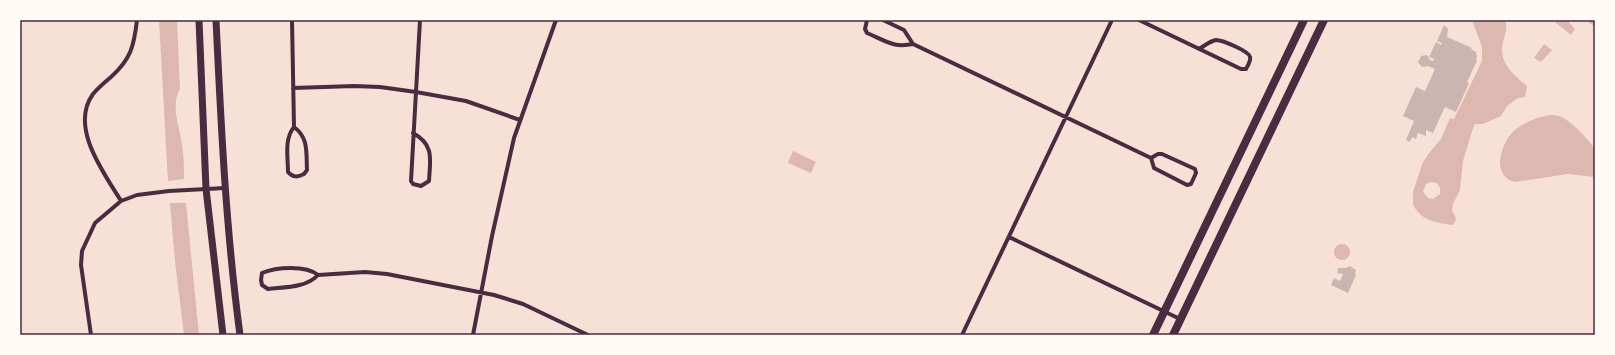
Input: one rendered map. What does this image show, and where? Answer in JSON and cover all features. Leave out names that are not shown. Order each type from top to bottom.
[{"type":"main road","points":[[1153,335],[1304,20]]},
{"type":"main road","points":[[1173,335],[1324,20]]},
{"type":"street","points":[[121,201],[93,154],[86,134],[85,120],[87,107],[93,94],[122,67],[133,47],[137,20]]},
{"type":"street","points":[[199,20],[206,189],[223,335]]},
{"type":"street","points":[[216,20],[225,188],[235,299],[240,335]]},
{"type":"street","points":[[292,20],[294,127],[289,133],[288,172],[291,176],[298,177],[304,174],[306,170],[305,139],[301,132],[294,127]]},
{"type":"street","points":[[413,133],[421,137],[427,143],[430,151],[429,181],[421,186],[412,184],[411,181],[413,133],[420,20]]},
{"type":"street","points":[[473,335],[508,159],[520,120],[556,20]]},
{"type":"street","points":[[867,20],[865,29],[868,33],[896,46],[913,44]]},
{"type":"street","points":[[883,20],[904,30],[913,44],[1066,118],[1151,158],[1162,154],[1195,169],[1196,173],[1194,179],[1191,184],[1187,185],[1154,168],[1151,158]]},
{"type":"street","points":[[962,335],[1112,20]]},
{"type":"street","points":[[1138,20],[1241,69],[1246,69],[1250,64],[1250,57],[1248,53],[1224,41],[1217,40],[1199,49]]},
{"type":"street","points":[[293,88],[354,86],[380,87],[416,92],[466,101],[520,120]]},
{"type":"street","points":[[91,335],[81,265],[82,251],[95,223],[121,201],[137,195],[169,191],[225,188]]},
{"type":"street","points":[[1009,236],[1180,319]]},
{"type":"street","points":[[318,275],[313,271],[303,268],[269,270],[262,273],[261,280],[262,285],[268,289],[304,284],[313,280],[318,275],[365,272],[387,274],[482,292],[523,304],[588,335]]},
{"type":"shaded area","points":[[159,20],[177,20],[180,89],[176,102],[176,117],[183,149],[184,179],[168,181]]},
{"type":"shaded area","points":[[1472,20],[1505,20],[1506,28],[1502,49],[1503,56],[1512,72],[1527,86],[1525,97],[1518,98],[1507,106],[1501,116],[1483,124],[1474,125],[1463,161],[1460,190],[1453,204],[1452,210],[1456,218],[1455,222],[1452,225],[1435,222],[1425,218],[1417,211],[1413,205],[1413,192],[1423,162],[1441,139],[1450,118],[1454,119],[1482,61],[1482,47]],"holes":[[[1431,182],[1437,183],[1440,188],[1440,194],[1433,199],[1428,198],[1423,192],[1426,184]]]},
{"type":"shaded area","points":[[1556,20],[1567,20],[1575,29],[1571,35],[1555,22]]},
{"type":"shaded area","points":[[1544,44],[1552,50],[1541,62],[1534,58]]},
{"type":"shaded area","points":[[1550,115],[1559,116],[1574,125],[1595,149],[1595,177],[1568,174],[1515,182],[1507,179],[1502,173],[1500,158],[1502,150],[1510,135],[1527,122]]},
{"type":"shaded area","points":[[793,151],[816,162],[811,173],[788,163]]},
{"type":"shaded area","points":[[170,203],[186,203],[199,335],[184,335]]},
{"type":"shaded area","points":[[1339,244],[1345,244],[1350,249],[1348,258],[1345,260],[1339,260],[1334,255],[1334,249]]},
{"type":"building","points":[[1586,20],[1595,20],[1595,27]]},
{"type":"building","points":[[1444,25],[1448,29],[1447,37],[1472,48],[1471,49],[1476,52],[1477,61],[1467,82],[1469,83],[1456,112],[1445,107],[1433,133],[1426,130],[1426,136],[1418,133],[1416,139],[1412,137],[1410,142],[1406,140],[1414,121],[1403,116],[1416,87],[1425,91],[1435,69],[1428,66],[1422,67],[1418,62],[1421,56],[1427,55],[1430,60],[1433,61],[1434,59],[1429,57],[1436,42],[1441,45],[1442,43],[1437,41]]},
{"type":"building","points":[[1350,266],[1356,270],[1356,275],[1348,293],[1331,285],[1334,278],[1340,281],[1343,274],[1337,273],[1338,268],[1346,268]]}]
